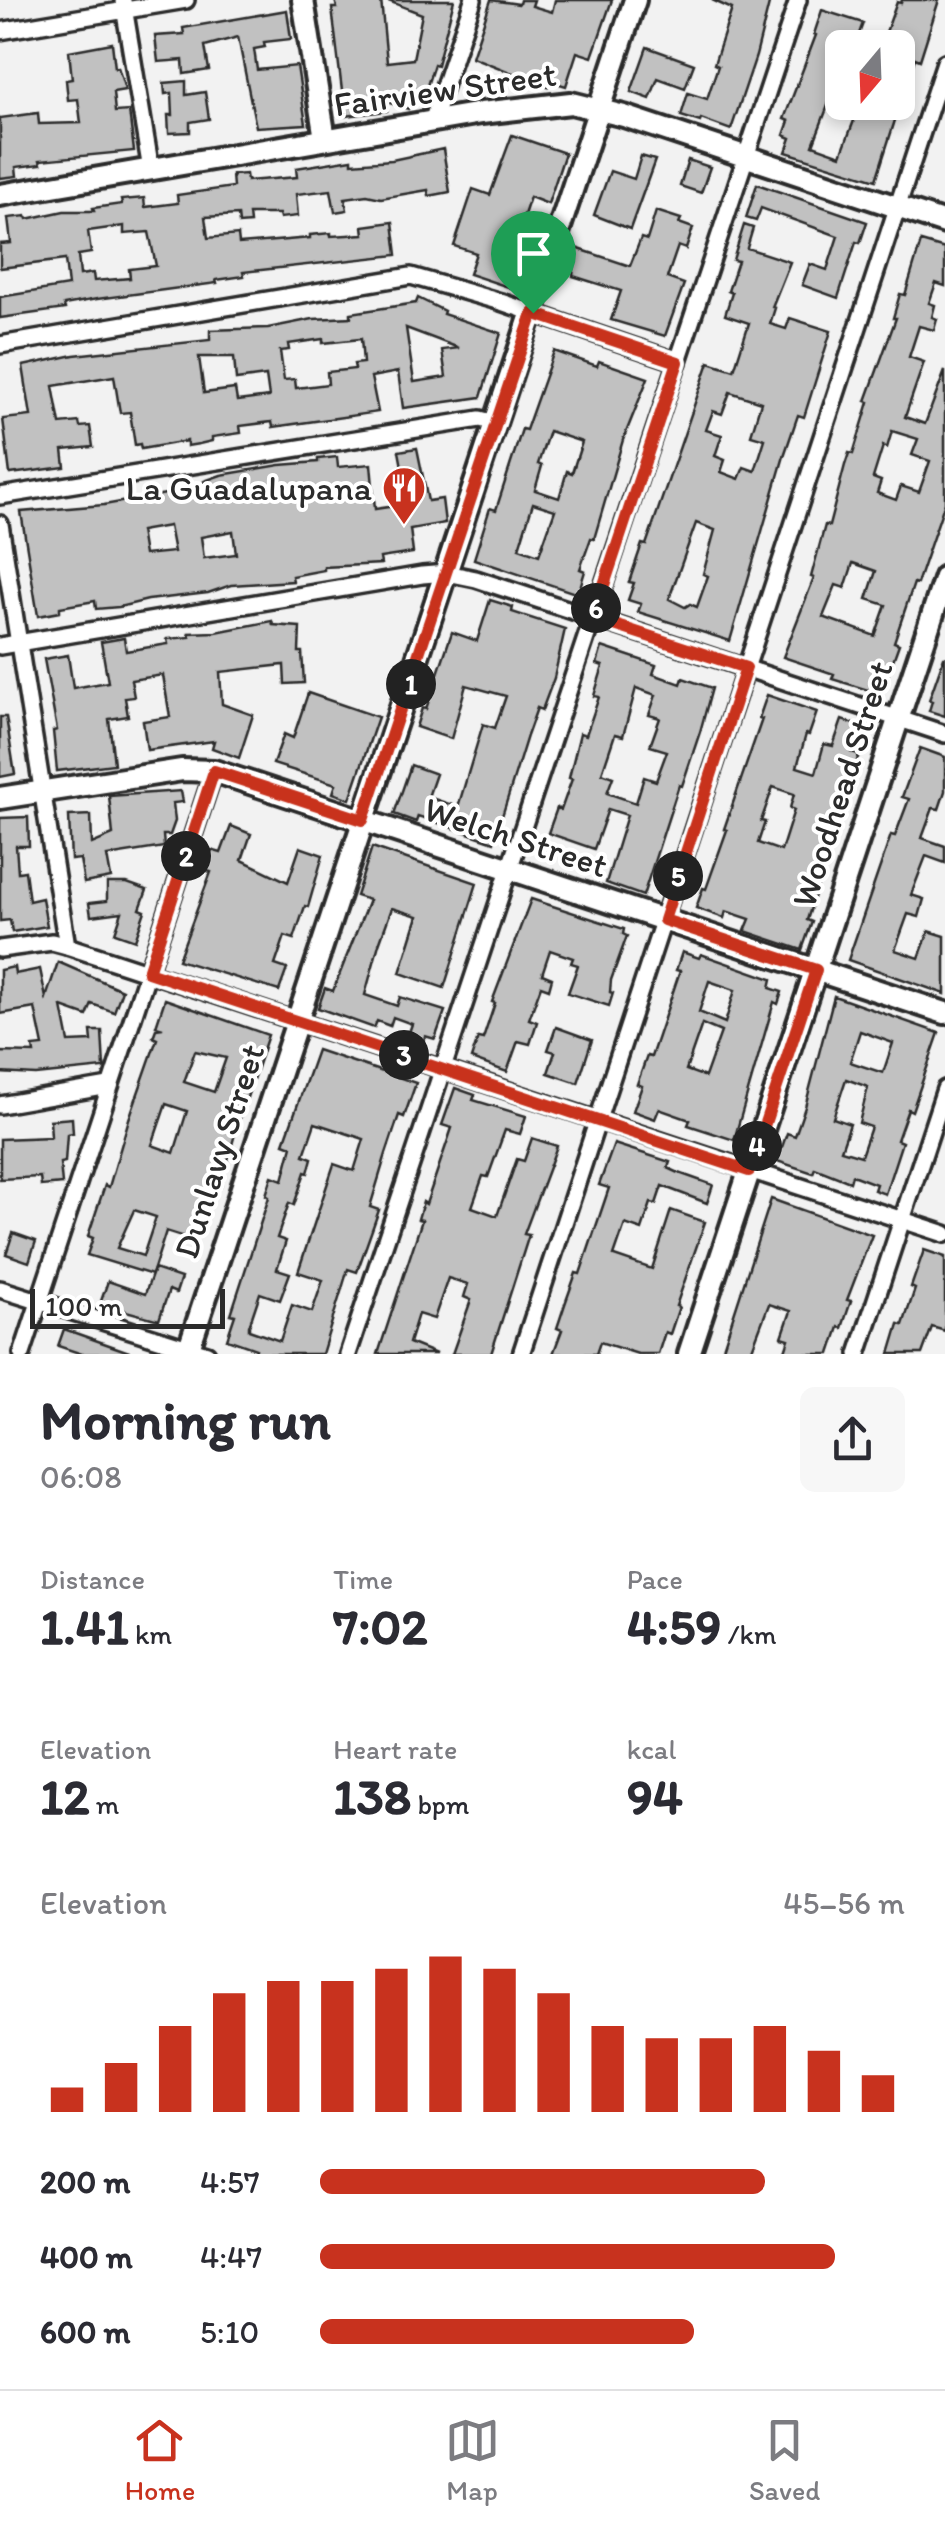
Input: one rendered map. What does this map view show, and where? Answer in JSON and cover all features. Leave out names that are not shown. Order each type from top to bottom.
[{"type":"street","points":[[0,31],[124,5],[186,0]]},
{"type":"street","points":[[303,0],[326,139]]},
{"type":"street","points":[[432,122],[473,0]]},
{"type":"street","name":"Dunlavy Street","points":[[194,1352],[297,1020],[635,0]]},
{"type":"street","points":[[348,1354],[798,0]]},
{"type":"street","points":[[124,5],[151,170]]},
{"type":"street","points":[[521,1354],[945,62]]},
{"type":"street","name":"Fairview Street","points":[[0,196],[326,139],[571,103],[600,108],[945,223]]},
{"type":"street","points":[[0,345],[411,276],[678,362]]},
{"type":"street","points":[[0,496],[480,419],[496,424]]},
{"type":"street","points":[[0,524],[67,946]]},
{"type":"street","points":[[0,646],[447,573],[945,734]]},
{"type":"street","name":"Woodhead Street","points":[[689,1354],[945,577]]},
{"type":"street","name":"Welch Street","points":[[0,798],[182,770],[214,771],[945,1013]]},
{"type":"street","points":[[22,1354],[214,771]]},
{"type":"street","points":[[0,950],[52,942],[67,946],[945,1234]]},
{"type":"street","points":[[0,1106],[109,1086]]},
{"type":"street","points":[[858,1354],[945,1089]]},
{"type":"street","points":[[0,1289],[194,1352]]},
{"type":"building","points":[[335,0],[381,0],[387,62],[413,59],[422,14],[386,0],[454,0],[437,65],[434,64],[423,98],[413,95],[408,109],[387,102],[387,111],[345,116],[332,8],[337,8]]},
{"type":"building","points":[[491,0],[519,4],[520,0],[534,0],[532,6],[552,12],[555,0],[612,0],[592,57],[577,52],[566,86],[550,81],[548,87],[472,57]]},
{"type":"building","points":[[712,0],[770,0],[731,130],[681,116],[688,93],[707,99],[718,66],[714,64],[732,9]]},
{"type":"building","points":[[939,0],[920,60],[915,58],[915,30],[887,30],[897,2]]},
{"type":"building","points":[[287,10],[291,39],[264,42],[265,47],[254,49],[257,70],[297,66],[306,124],[256,127],[238,37],[205,46],[209,70],[184,74],[183,60],[158,62],[155,36],[184,34],[183,28]]},
{"type":"building","points":[[822,10],[863,23],[860,30],[825,30],[825,114],[813,145],[841,155],[854,120],[895,120],[876,180],[786,152],[791,138],[784,135],[789,121],[784,119]]},
{"type":"building","points":[[112,43],[115,68],[118,67],[125,90],[113,92],[115,112],[129,111],[134,151],[40,160],[41,164],[16,167],[17,176],[0,178],[0,118],[38,113],[39,124],[81,123],[78,99],[68,100],[66,80],[72,79],[69,51]]},
{"type":"building","points":[[647,47],[694,64],[685,88],[658,78],[650,99],[631,92]]},
{"type":"building","points":[[186,81],[186,95],[205,92],[209,119],[190,122],[190,132],[169,133],[172,93],[165,94],[164,83]]},
{"type":"building","points":[[512,135],[565,153],[548,204],[530,197],[520,227],[539,233],[520,291],[469,274],[476,253],[454,246],[473,189],[490,195]]},
{"type":"building","points":[[443,149],[450,192],[429,196],[428,190],[381,198],[345,198],[347,210],[335,212],[331,190],[296,194],[298,216],[249,214],[250,223],[239,224],[238,215],[205,217],[208,238],[238,235],[239,244],[331,233],[364,234],[363,226],[393,222],[397,255],[243,272],[244,276],[216,280],[217,283],[97,299],[64,305],[65,309],[0,318],[0,297],[68,286],[65,260],[0,268],[0,244],[11,243],[8,218],[94,211],[93,208],[122,204],[121,200],[144,198],[145,207],[178,203],[177,195],[233,187],[232,175],[246,174],[247,181],[297,177],[296,168],[352,159],[352,163],[392,160]],"holes":[[[124,226],[124,234],[149,232],[156,266],[129,269],[130,278],[94,281],[93,273],[80,275],[78,255],[91,253],[88,231]]]},
{"type":"building","points":[[641,156],[655,160],[630,229],[594,215],[610,171],[634,179]]},
{"type":"building","points":[[688,160],[710,167],[701,193],[680,186]]},
{"type":"building","points":[[757,184],[867,222],[860,243],[856,242],[838,298],[802,285],[810,264],[827,270],[838,236],[761,208],[756,221],[746,218]]},
{"type":"building","points":[[656,211],[681,219],[679,223],[693,228],[686,249],[678,246],[667,278],[684,284],[665,336],[611,320],[621,291],[573,276],[576,248],[630,266],[641,238],[647,240]]},
{"type":"building","points":[[744,225],[753,228],[747,248],[790,262],[772,307],[775,308],[770,324],[786,329],[790,318],[831,331],[804,417],[798,415],[784,456],[730,641],[638,612],[641,604],[628,600],[634,583],[629,582],[642,544],[646,545],[709,362],[734,370],[749,323],[725,315],[738,261],[733,260]],"holes":[[[730,392],[761,402],[751,435],[765,439],[755,471],[744,467],[739,479],[721,472],[725,460],[715,456],[722,435],[706,430],[713,411],[722,414]],[[696,523],[715,530],[703,574],[708,576],[697,607],[685,607],[669,599]]]},
{"type":"building","points":[[921,242],[945,249],[945,286],[936,283],[929,303],[935,305],[934,330],[919,326],[909,357],[924,362],[905,417],[925,424],[945,371],[945,502],[894,642],[899,644],[881,694],[832,679],[834,674],[783,657],[814,578],[811,577],[825,525],[829,526],[849,453],[853,454],[900,294],[905,295]],"holes":[[[892,431],[918,439],[912,455],[930,461],[919,492],[901,486],[896,500],[877,493],[881,481],[873,478]],[[853,563],[876,571],[867,599],[886,605],[875,636],[823,617],[836,585],[845,588]]]},
{"type":"building","points":[[418,298],[444,311],[443,314],[501,333],[481,397],[403,408],[398,372],[371,377],[378,412],[273,427],[272,422],[240,426],[241,433],[212,437],[212,441],[141,449],[140,444],[135,445],[130,412],[120,413],[114,376],[53,386],[60,424],[79,422],[80,427],[90,426],[93,447],[63,450],[65,467],[10,474],[3,419],[31,416],[23,366],[74,355],[210,340],[210,330],[268,328],[416,303]],"holes":[[[406,328],[459,348],[442,350],[446,377],[414,382]],[[361,339],[363,363],[354,364],[355,369],[327,372],[328,384],[296,388],[295,379],[284,380],[280,351],[289,350],[288,344]],[[199,357],[234,357],[236,380],[266,376],[269,397],[237,401],[235,389],[204,393]]]},
{"type":"building","points":[[554,351],[648,378],[623,440],[594,539],[591,538],[580,569],[585,571],[578,594],[474,559],[490,508],[496,510],[522,429],[526,430]],"holes":[[[549,431],[582,442],[559,498],[535,490],[542,466],[538,464]],[[533,503],[555,510],[539,555],[519,548]]]},
{"type":"building","points":[[417,448],[428,501],[442,499],[445,523],[410,529],[413,553],[380,558],[381,564],[324,567],[292,576],[293,581],[231,585],[208,593],[119,607],[96,609],[95,601],[60,607],[60,612],[38,616],[21,512],[104,505],[205,487],[204,481],[221,475],[337,457],[338,467],[371,464],[375,509],[409,504],[399,451]],"holes":[[[169,526],[174,552],[144,555],[140,531]],[[233,531],[236,554],[204,558],[201,537]]]},
{"type":"building","points":[[490,600],[513,607],[512,612],[565,629],[554,678],[542,710],[537,708],[494,842],[418,816],[416,822],[394,814],[411,765],[436,774],[428,797],[458,807],[483,724],[495,728],[506,696],[466,685],[451,739],[416,727],[452,632],[477,641]]},
{"type":"building","points":[[272,621],[273,625],[300,627],[304,683],[285,684],[284,665],[220,672],[222,704],[253,715],[239,758],[212,748],[214,741],[147,750],[143,721],[170,717],[163,675],[131,680],[134,697],[125,698],[128,716],[109,719],[114,764],[57,771],[53,731],[57,730],[44,659],[68,655],[73,688],[108,682],[101,642],[124,638],[126,651],[168,644],[167,639],[190,637],[189,633]]},
{"type":"building","points":[[602,647],[656,665],[653,674],[681,684],[683,678],[712,688],[643,896],[606,883],[627,815],[608,809],[594,849],[548,833],[572,779],[569,778],[580,733],[586,735],[599,697],[594,696],[603,666],[597,664]],"holes":[[[636,688],[656,695],[649,715],[660,718],[650,746],[667,751],[656,781],[644,777],[636,803],[607,793],[613,777],[602,773],[615,734],[623,736]]]},
{"type":"building","points":[[945,657],[945,716],[929,711]]},
{"type":"building","points":[[308,693],[378,717],[350,799],[333,793],[336,784],[273,764],[284,734],[293,738]]},
{"type":"building","points":[[767,695],[817,712],[797,767],[816,773],[824,744],[833,746],[842,720],[860,726],[851,752],[859,754],[843,808],[839,807],[829,836],[833,838],[807,920],[812,922],[802,950],[745,931],[750,919],[726,911],[724,918],[696,908],[727,830],[724,829],[762,719],[759,718]],"holes":[[[773,787],[794,794],[790,808],[794,810],[781,851],[758,843]]]},
{"type":"building","points":[[0,717],[6,717],[15,774],[0,777]]},
{"type":"building","points":[[920,748],[945,757],[945,791],[939,809],[933,808],[922,838],[945,846],[945,863],[926,856],[911,895],[924,899],[919,917],[908,914],[895,950],[919,958],[929,931],[945,936],[945,994],[848,960],[891,835],[895,836],[909,799],[902,797]]},
{"type":"building","points":[[181,791],[183,802],[173,803],[175,821],[170,835],[163,835],[164,847],[107,856],[111,878],[84,883],[80,859],[71,860],[69,816],[91,815],[92,844],[113,835],[109,796]]},
{"type":"building","points":[[28,817],[29,846],[16,846],[18,872],[25,871],[29,901],[42,898],[47,926],[12,932],[10,920],[0,921],[0,818]]},
{"type":"building","points":[[231,826],[251,834],[242,860],[288,882],[300,847],[323,855],[308,907],[305,906],[294,939],[285,936],[275,965],[287,969],[279,991],[178,960],[211,872],[204,870],[211,850],[221,853]]},
{"type":"building","points":[[372,847],[477,883],[444,988],[400,973],[418,916],[392,908],[379,944],[365,995],[397,1006],[400,997],[445,1011],[435,1039],[425,1036],[423,1043],[407,1038],[412,1024],[393,1017],[390,1026],[377,1021],[374,1028],[318,1008],[325,988],[333,991],[369,900],[356,896]]},
{"type":"building","points":[[107,883],[127,883],[147,890],[135,940],[115,933],[122,912],[91,916],[89,903],[107,901]]},
{"type":"building","points":[[531,899],[624,929],[627,936],[611,980],[609,1006],[568,993],[578,965],[571,963],[573,958],[550,950],[542,974],[552,978],[549,989],[541,986],[529,1019],[537,1022],[530,1044],[518,1041],[507,1072],[471,1059],[478,1038],[483,1039],[495,1003],[492,1002]]},
{"type":"building","points":[[682,952],[699,958],[701,954],[772,979],[770,988],[782,992],[778,1004],[774,1002],[734,1140],[688,1125],[690,1120],[659,1109],[655,1119],[633,1111],[642,1086],[637,1084],[647,1056],[651,1057],[680,971],[676,970]],"holes":[[[709,981],[735,990],[725,1023],[699,1012]],[[702,1024],[721,1032],[705,1077],[686,1070]]]},
{"type":"building","points":[[58,962],[122,990],[114,1012],[92,1004],[87,1016],[62,1007],[69,1042],[92,1041],[91,1031],[102,1031],[104,1068],[36,1075],[0,1073],[0,1052],[34,1053],[33,1047],[43,1046],[35,1008],[0,1014],[0,970],[14,967],[15,974],[40,969],[46,998]]},
{"type":"building","points":[[834,996],[939,1033],[912,1111],[908,1109],[897,1140],[902,1142],[885,1194],[874,1190],[876,1184],[852,1175],[850,1182],[815,1168],[813,1173],[777,1161],[787,1133],[795,1136]],"holes":[[[860,1031],[893,1043],[883,1073],[850,1062]],[[846,1079],[868,1087],[859,1123],[871,1127],[861,1156],[841,1150],[850,1124],[833,1118]]]},
{"type":"building","points":[[165,999],[268,1035],[221,1186],[216,1184],[194,1240],[166,1231],[152,1275],[87,1255],[93,1238],[88,1236],[105,1185],[109,1187],[157,1039],[153,1037],[156,1029],[163,1028],[156,1026]],"holes":[[[195,1051],[226,1058],[214,1092],[184,1082]],[[166,1104],[187,1111],[174,1153],[152,1145]],[[134,1210],[156,1217],[143,1256],[117,1248]]]},
{"type":"building","points":[[556,1027],[592,1040],[578,1083],[548,1073],[555,1052],[548,1050]]},
{"type":"building","points":[[317,1050],[416,1083],[404,1117],[399,1115],[370,1207],[379,1210],[357,1272],[348,1269],[322,1354],[255,1354],[256,1349],[227,1339],[272,1176],[283,1180],[292,1146],[284,1143]],"holes":[[[315,1123],[364,1139],[354,1171],[334,1164],[298,1272],[323,1280],[312,1312],[292,1305],[280,1341],[249,1330],[260,1293],[280,1300],[290,1273],[277,1269],[286,1241],[277,1238],[289,1203],[294,1205],[305,1172],[308,1173],[312,1158],[304,1155]]]},
{"type":"building","points":[[455,1088],[475,1095],[473,1100],[526,1116],[520,1134],[505,1130],[472,1207],[497,1216],[517,1159],[524,1161],[532,1138],[557,1146],[524,1234],[529,1235],[491,1354],[452,1354],[471,1300],[464,1297],[468,1284],[448,1278],[434,1319],[418,1314],[409,1343],[436,1354],[378,1354],[422,1220],[418,1219],[423,1202],[426,1204],[452,1128],[442,1125]]},
{"type":"building","points":[[72,1118],[73,1133],[67,1134],[65,1162],[60,1163],[62,1184],[41,1186],[40,1177],[0,1179],[0,1139],[51,1137],[50,1120]]},
{"type":"building","points":[[614,1144],[670,1162],[668,1168],[713,1185],[707,1203],[662,1186],[642,1230],[625,1224],[614,1256],[652,1269],[671,1210],[705,1222],[670,1334],[665,1332],[658,1354],[638,1354],[600,1342],[596,1354],[553,1354],[562,1330],[557,1328],[565,1304],[576,1273],[580,1274],[609,1188],[599,1185]]},
{"type":"building","points":[[771,1199],[872,1235],[830,1354],[784,1354],[789,1339],[782,1337],[791,1311],[769,1304],[750,1354],[721,1354]]},
{"type":"building","points":[[13,1233],[36,1241],[29,1262],[6,1254]]},
{"type":"building","points":[[924,1250],[945,1257],[945,1331],[932,1327],[922,1354],[890,1354],[915,1289],[911,1287]]},
{"type":"building","points":[[154,1269],[181,1278],[176,1293],[169,1290],[159,1320],[100,1304],[108,1281],[145,1294]]},
{"type":"building","points":[[64,1329],[129,1354],[82,1354],[58,1346]]},
{"type":"place","name":"La Guadalupana","points":[[404,526]]},
{"type":"route","points":[[533,313],[678,362],[593,618],[746,668],[664,920],[816,970],[749,1171],[148,972],[214,771],[363,820],[533,313]]}]
